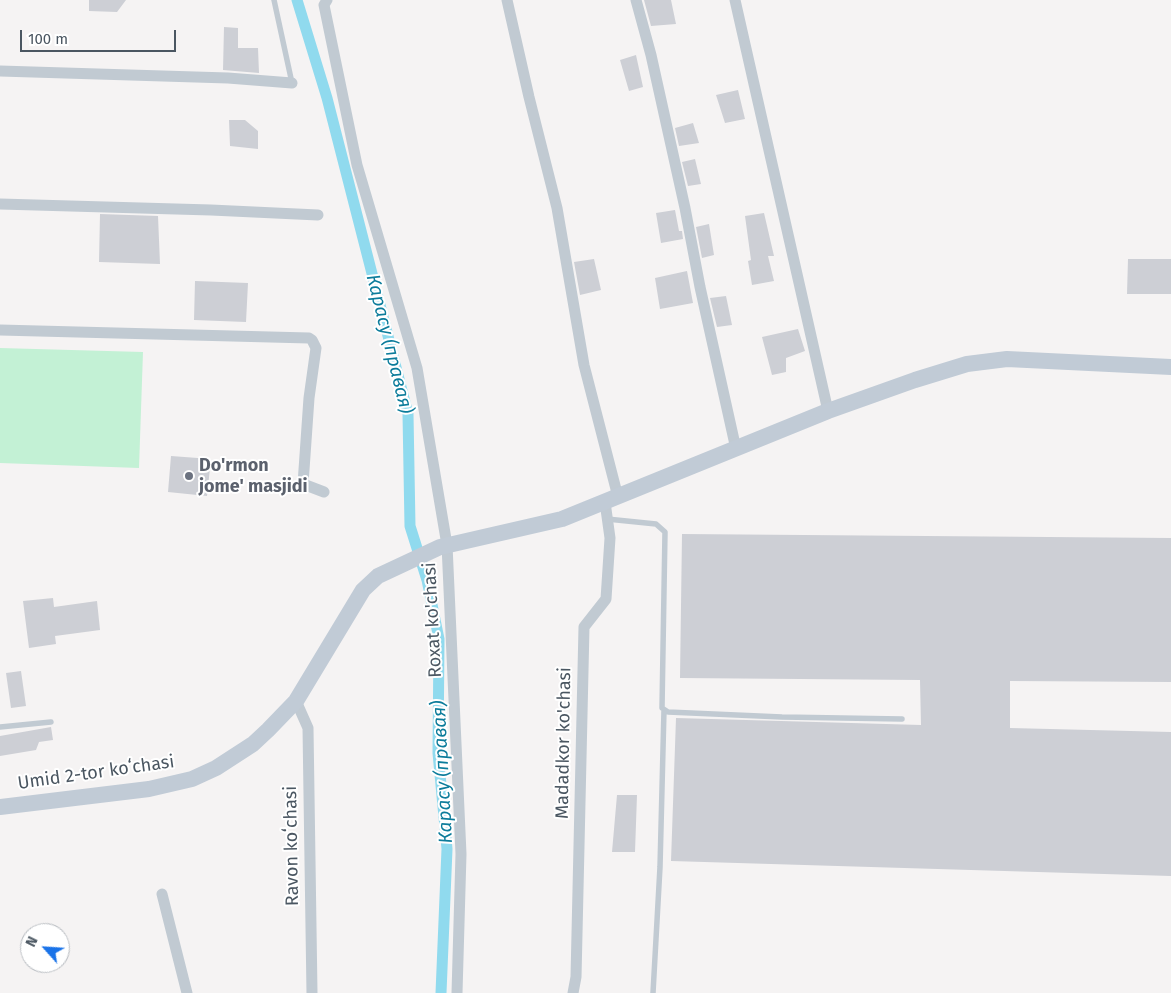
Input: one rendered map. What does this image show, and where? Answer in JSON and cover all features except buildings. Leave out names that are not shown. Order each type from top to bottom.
[{"type":"main road","name":"Umid 2-tor koʻchasi","points":[[0,807],[149,789],[192,779],[216,768],[238,755],[268,730],[296,701],[366,586],[378,576],[399,565],[444,546],[540,525],[610,506],[736,449],[828,411],[933,374],[980,361],[1007,359],[1171,368]]},
{"type":"street","name":"Roxat ko'chasi","points":[[326,0],[324,5],[357,165],[418,368],[444,546],[460,854],[457,993]]},
{"type":"street","name":"Madadkor ko'chasi","points":[[507,0],[557,208],[610,506],[606,599],[584,627],[576,977],[573,993]]},
{"type":"street","points":[[636,0],[651,55],[736,449]]},
{"type":"street","points":[[735,0],[828,411]]},
{"type":"street","points":[[0,71],[228,78],[292,83]]},
{"type":"street","points":[[0,204],[318,215]]},
{"type":"street","points":[[0,330],[309,338],[316,348],[309,398],[303,484],[324,492]]},
{"type":"street","name":"Ravon koʻchasi","points":[[296,701],[308,728],[312,993]]},
{"type":"street","points":[[162,894],[187,993]]},
{"type":"lane","points":[[274,0],[292,83]]},
{"type":"lane","points":[[610,506],[656,524],[665,532],[662,708],[664,710],[660,867],[653,993]]},
{"type":"lane","points":[[664,710],[668,712],[782,717],[902,719]]},
{"type":"lane","points":[[0,727],[50,722]]},
{"type":"green space","points":[[0,348],[143,352],[139,468],[0,463]]},
{"type":"waterway","name":"Карасу (правая)","points":[[297,0],[327,98],[408,414],[410,526],[427,580],[439,639],[438,753],[447,849],[441,993]]},
{"type":"place","name":"Do'rmon jome' masjidi","points":[[189,476]]}]
